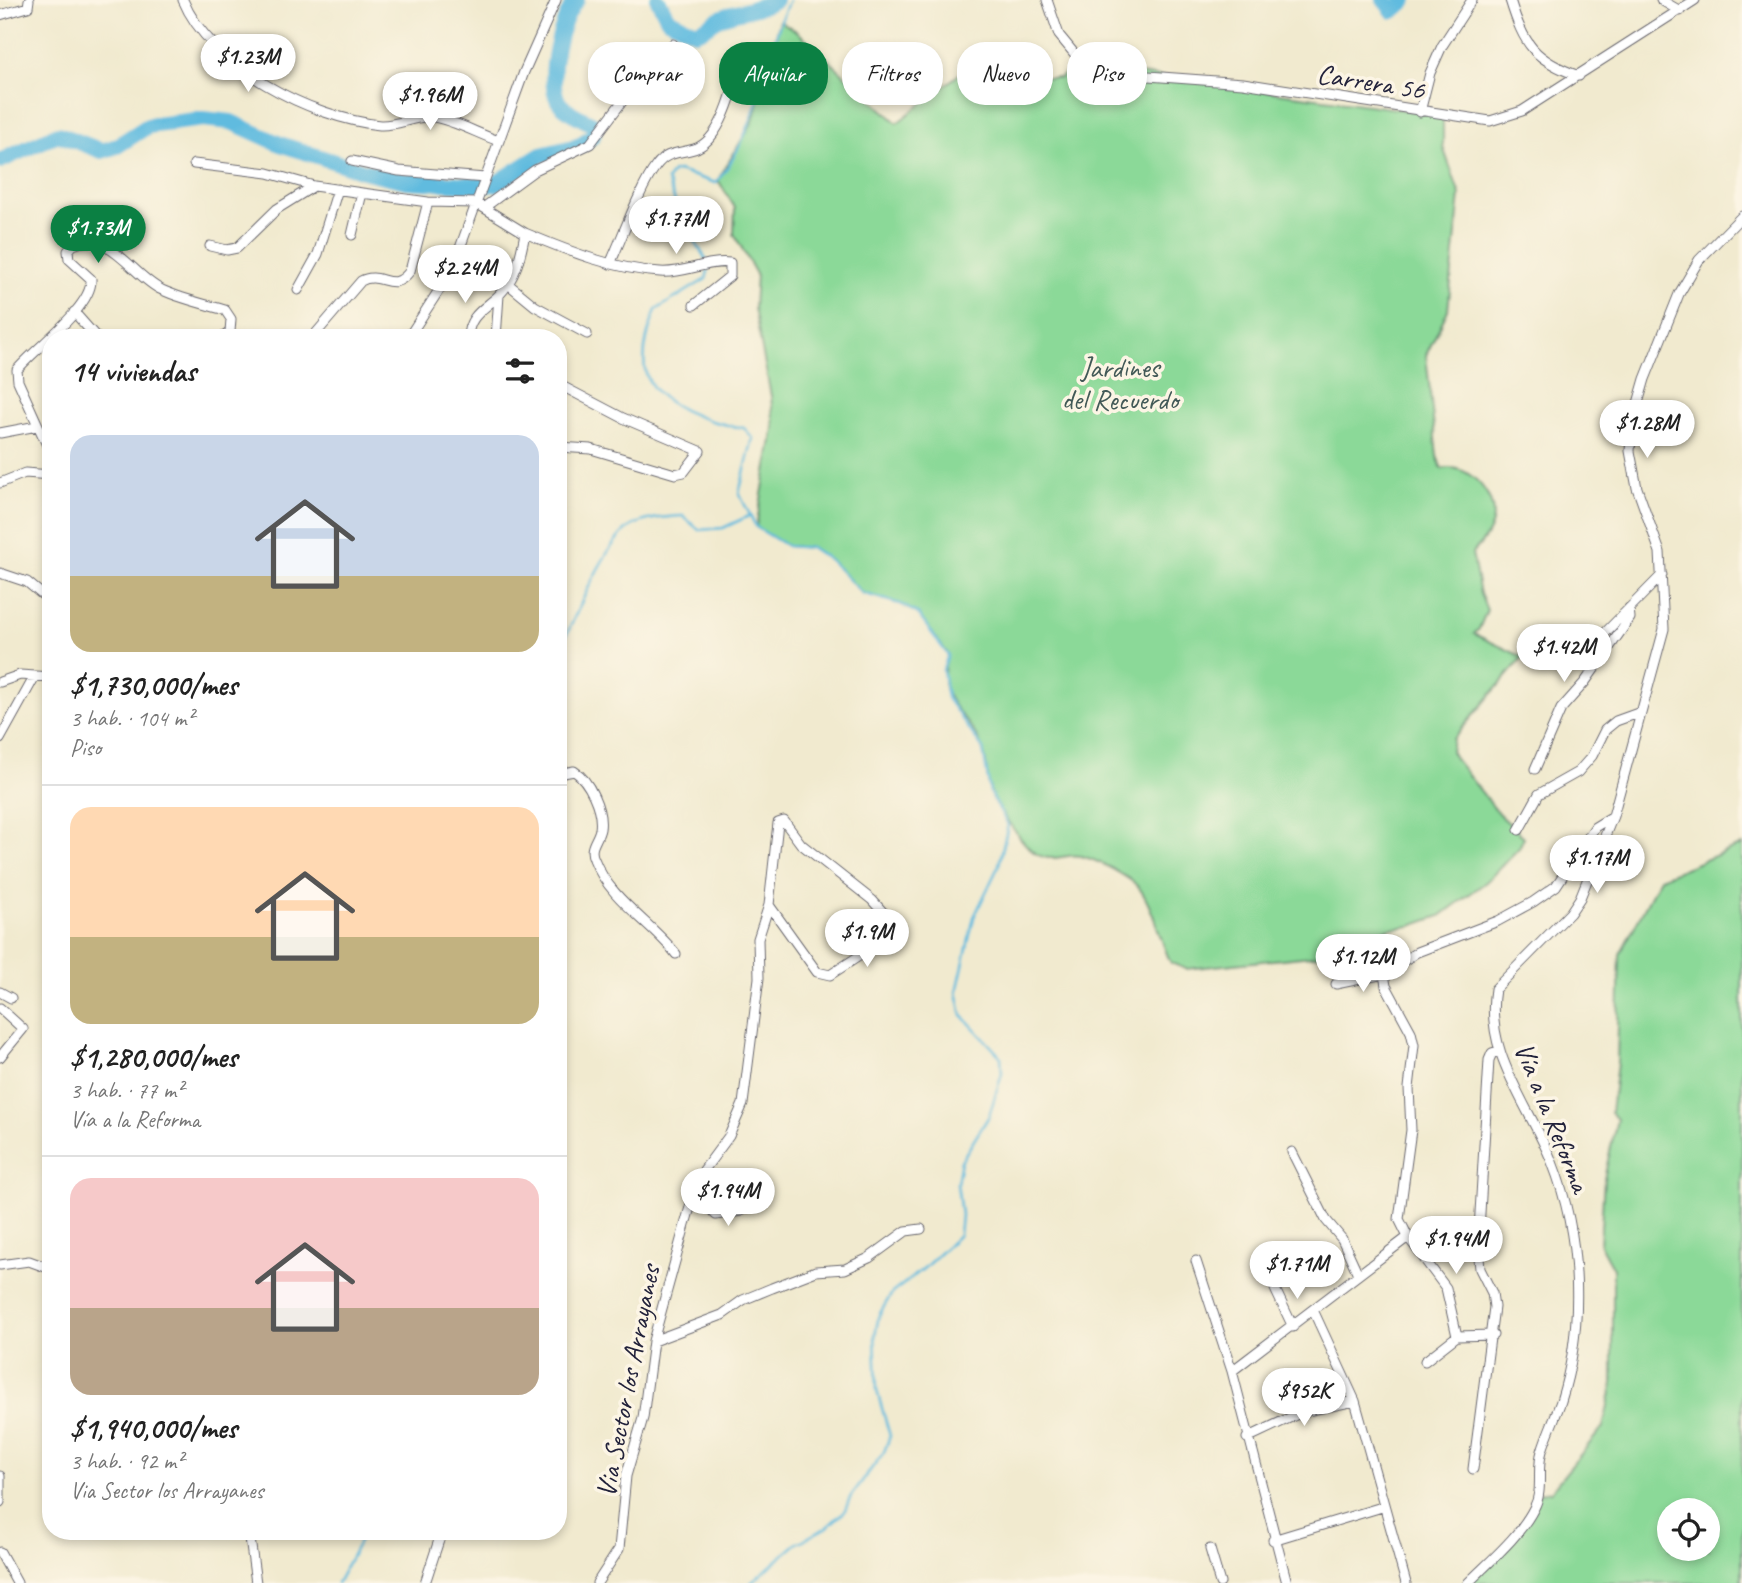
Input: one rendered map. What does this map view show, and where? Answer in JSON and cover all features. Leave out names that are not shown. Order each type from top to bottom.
[{"type":"street","points":[[0,15],[28,7],[29,0]]},
{"type":"street","points":[[183,0],[198,28],[245,73],[269,88],[364,123],[385,125],[435,117],[499,141]]},
{"type":"street","points":[[414,329],[452,270],[499,141],[556,0]]},
{"type":"street","name":"Carrera 56","points":[[1047,0],[1059,34],[1078,58],[1094,68],[1121,74],[1243,83],[1490,121],[1505,119],[1579,76],[1695,0]]},
{"type":"street","points":[[1420,112],[1430,73],[1443,46],[1472,0]]},
{"type":"street","points":[[1510,0],[1528,47],[1550,66],[1579,76]]},
{"type":"street","points":[[1661,0],[1680,11]]},
{"type":"street","points":[[486,206],[535,170],[576,153],[590,144],[620,105]]},
{"type":"street","points":[[610,264],[656,166],[669,153],[695,149],[706,143],[718,126],[727,105]]},
{"type":"street","points":[[352,161],[399,171],[486,176]]},
{"type":"street","points":[[194,164],[268,173],[314,186],[362,194],[428,202],[477,199],[525,233],[610,264],[662,272],[720,262],[730,263],[730,276],[694,305]]},
{"type":"street","points":[[210,246],[227,250],[237,248],[277,209],[314,186]]},
{"type":"street","points":[[298,290],[318,254],[338,189]]},
{"type":"street","points":[[352,235],[362,194]]},
{"type":"street","points":[[320,329],[361,281],[372,277],[395,283],[403,280],[410,271],[428,202]]},
{"type":"street","name":"Vía a la Reforma","points":[[1468,1583],[1520,1528],[1534,1508],[1540,1493],[1541,1453],[1561,1399],[1577,1315],[1575,1262],[1564,1195],[1538,1130],[1508,1076],[1498,1051],[1493,1004],[1495,989],[1570,913],[1580,898],[1613,816],[1664,629],[1660,552],[1637,488],[1630,451],[1632,424],[1645,379],[1679,294],[1699,260],[1742,216]]},
{"type":"street","points":[[470,329],[474,316],[499,295],[507,283],[519,260],[525,233]]},
{"type":"street","points":[[58,329],[92,287],[91,279],[69,259],[68,251],[80,242],[89,242],[113,250],[159,289],[225,310],[231,319],[230,329]]},
{"type":"street","points":[[507,283],[535,306],[587,334]]},
{"type":"street","points":[[497,329],[499,295]]},
{"type":"street","points":[[74,312],[89,329]]},
{"type":"street","points":[[42,346],[17,370],[18,382],[42,436]]},
{"type":"street","points":[[567,389],[623,418],[700,452],[684,472],[676,474],[591,449],[567,448]]},
{"type":"street","points":[[0,433],[37,426]]},
{"type":"street","points":[[0,482],[25,473],[42,474]]},
{"type":"street","points":[[0,573],[27,582],[42,594]]},
{"type":"street","points":[[1560,660],[1591,646],[1662,575]]},
{"type":"street","points":[[1535,769],[1560,709],[1585,682],[1630,618],[1629,608]]},
{"type":"street","points":[[0,682],[20,675],[42,676]]},
{"type":"street","points":[[0,739],[35,676]]},
{"type":"street","points":[[1519,830],[1539,794],[1578,772],[1592,756],[1605,730],[1616,721],[1642,712]]},
{"type":"street","points":[[567,772],[574,771],[590,787],[600,829],[592,848],[592,856],[628,909],[662,936],[676,954]]},
{"type":"street","points":[[1336,984],[1384,974],[1417,952],[1498,921],[1533,902],[1556,886],[1595,827],[1613,816]]},
{"type":"street","name":"Via Sector los Arrayanes","points":[[597,1583],[619,1549],[626,1476],[643,1418],[653,1341],[695,1189],[704,1170],[729,1136],[743,1104],[759,978],[758,939],[769,905],[778,823],[784,821],[801,844],[872,900],[896,927],[896,932],[830,975],[823,975],[817,972],[769,905]]},
{"type":"street","points":[[1384,974],[1386,986],[1411,1032],[1414,1045],[1409,1088],[1411,1130],[1399,1219],[1408,1237],[1446,1288],[1457,1336]]},
{"type":"street","points":[[0,992],[11,998]]},
{"type":"street","points":[[0,1008],[23,1029],[0,1057]]},
{"type":"street","points":[[1473,1469],[1493,1335],[1492,1293],[1480,1269],[1478,1247],[1489,1060],[1492,1053],[1498,1051]]},
{"type":"street","points":[[1292,1152],[1326,1220],[1342,1239],[1358,1274]]},
{"type":"street","points":[[695,1189],[704,1194],[710,1210],[716,1214],[741,1211],[769,1197]]},
{"type":"street","points":[[653,1341],[722,1315],[743,1300],[816,1271],[845,1269],[869,1258],[905,1231],[921,1228]]},
{"type":"street","points":[[1232,1371],[1408,1237]]},
{"type":"street","points":[[0,1265],[29,1261],[42,1266]]},
{"type":"street","points":[[1196,1261],[1232,1371],[1286,1583]]},
{"type":"street","points":[[1275,1289],[1293,1327]]},
{"type":"street","points":[[1313,1311],[1355,1401],[1382,1507],[1406,1583]]},
{"type":"street","points":[[1425,1361],[1457,1336],[1493,1335]]},
{"type":"street","points":[[1247,1438],[1302,1412],[1355,1401]]},
{"type":"street","points":[[0,1476],[0,1502]]},
{"type":"street","points":[[1273,1540],[1382,1507]]},
{"type":"street","points":[[250,1540],[256,1583]]},
{"type":"street","points":[[425,1583],[439,1540]]},
{"type":"street","points":[[1210,1549],[1220,1583]]},
{"type":"street","points":[[0,1552],[18,1583]]},
{"type":"green space","name":"Jardines del Recuerdo","points":[[780,21],[809,42],[774,42]]},
{"type":"green space","name":"Jardines del Recuerdo","points":[[828,60],[842,72],[842,105],[877,105],[897,123],[920,105],[943,105],[943,87],[957,76],[957,105],[1053,105],[1053,78],[1061,78],[1067,71],[1067,105],[1147,105],[1147,75],[1443,115],[1443,147],[1460,195],[1448,310],[1426,355],[1437,456],[1442,469],[1460,470],[1476,480],[1492,506],[1493,520],[1489,531],[1472,553],[1480,594],[1487,610],[1474,634],[1523,657],[1453,739],[1451,751],[1499,814],[1524,837],[1519,848],[1486,882],[1440,916],[1411,926],[1391,928],[1321,955],[1186,969],[1171,963],[1145,897],[1133,882],[1094,860],[1081,856],[1047,858],[1030,849],[1009,824],[990,790],[984,753],[976,735],[953,705],[944,685],[948,654],[917,613],[900,604],[862,593],[831,561],[812,548],[787,546],[756,527],[774,429],[771,396],[754,308],[756,274],[734,234],[735,208],[718,180],[753,121],[757,105],[828,105]]},
{"type":"green space","points":[[1742,845],[1742,1583],[1468,1583],[1520,1528],[1540,1493],[1551,1491],[1603,1427],[1613,1384],[1613,1269],[1600,1245],[1604,1179],[1617,1119],[1611,1113],[1617,1063],[1620,954],[1660,878]]},
{"type":"waterway","points":[[0,161],[58,134],[102,151],[117,146],[148,126],[203,119],[231,122],[280,144],[363,171],[406,181],[495,184],[541,155],[578,146],[593,136],[595,125],[565,108],[558,101],[555,91],[554,63],[560,34],[577,0]]},
{"type":"waterway","points":[[658,0],[668,19],[695,32],[725,16],[775,0]]},
{"type":"waterway","points":[[706,259],[683,223],[667,180],[673,172],[678,171],[716,183],[731,162],[752,117],[789,0]]},
{"type":"waterway","points":[[1384,0],[1393,11],[1405,0]]},
{"type":"waterway","points":[[708,271],[706,279],[656,310],[644,354],[645,369],[650,382],[671,403],[701,417],[744,428],[753,438],[739,493],[756,527],[787,546],[812,548],[831,561],[862,593],[900,604],[917,613],[948,655],[943,670],[947,698],[983,749],[990,792],[1008,825],[999,865],[974,917],[957,992],[962,1015],[1001,1057],[1002,1073],[989,1116],[961,1161],[957,1183],[961,1215],[959,1235],[923,1269],[892,1293],[879,1315],[875,1335],[877,1391],[890,1436],[884,1452],[851,1496],[844,1512],[827,1527],[796,1544],[751,1583]]},
{"type":"waterway","points":[[567,634],[610,549],[630,527],[649,520],[683,516],[699,530],[723,528],[751,515]]},
{"type":"waterway","points":[[337,1583],[360,1540]]}]
